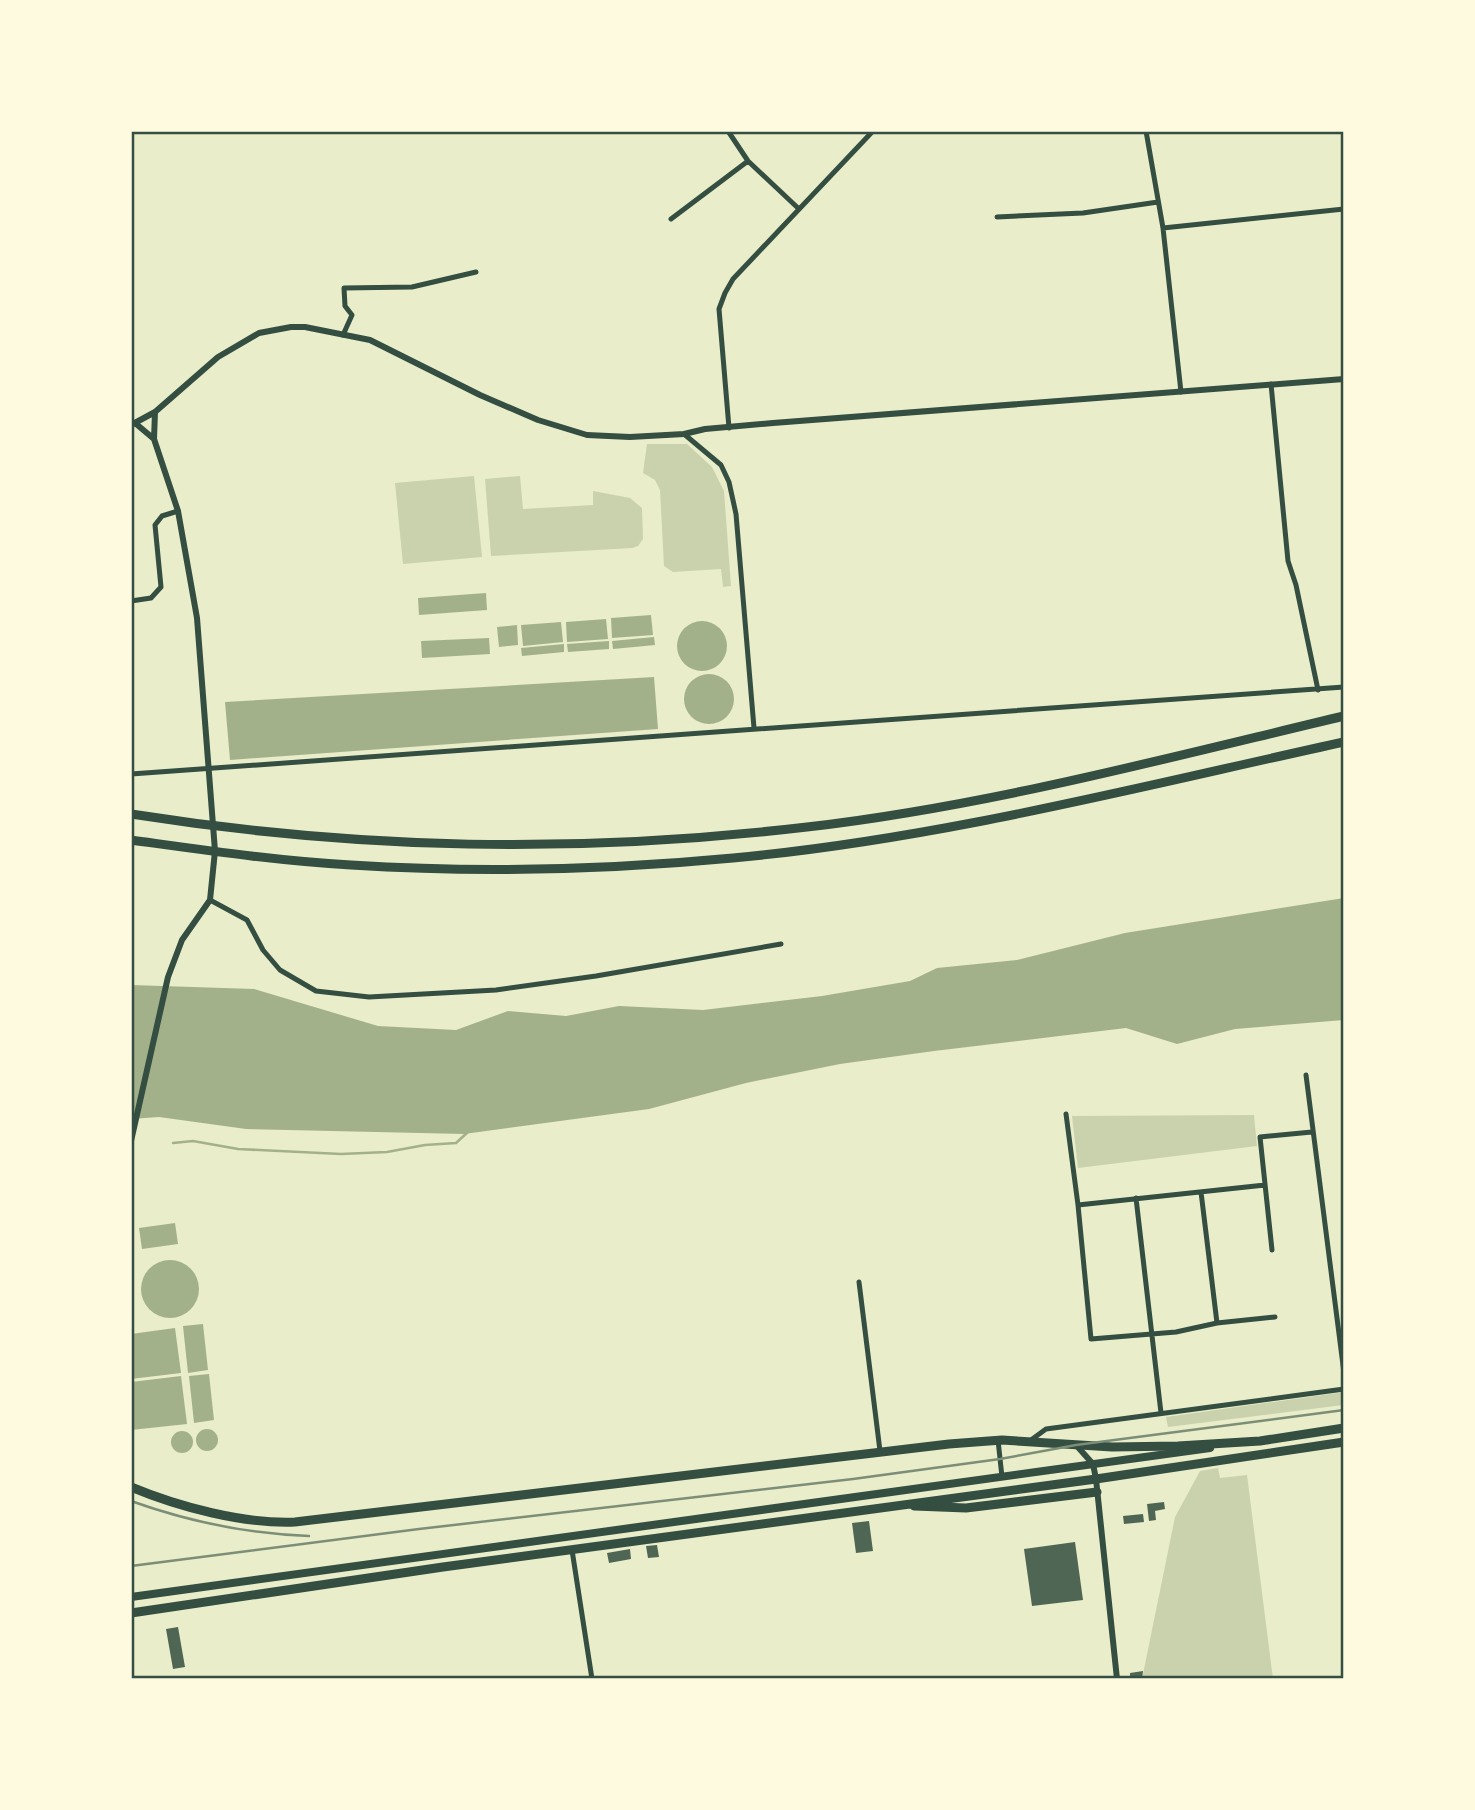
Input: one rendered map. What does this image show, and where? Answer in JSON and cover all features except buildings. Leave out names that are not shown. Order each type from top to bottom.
[{"type":"highway","points":[[131,814],[213,827],[377,842],[506,846],[645,842],[809,827],[951,804],[1151,762],[1344,716]]},
{"type":"highway","points":[[131,840],[350,865],[516,870],[634,866],[735,858],[853,843],[1019,813],[1344,742]]},
{"type":"highway","points":[[131,1487],[163,1500],[215,1513],[270,1521],[307,1521],[880,1451],[998,1440],[1148,1447],[1260,1441],[1344,1428]]},
{"type":"highway","points":[[131,1614],[1344,1443]]},
{"type":"highway","points":[[895,1505],[966,1508],[1097,1492]]},
{"type":"main road","points":[[131,1597],[1260,1441]]},
{"type":"street","points":[[728,131],[748,161],[799,209]]},
{"type":"street","points":[[729,428],[719,309],[733,279],[873,131]]},
{"type":"street","points":[[1146,131],[1163,228],[1181,392]]},
{"type":"street","points":[[671,219],[748,161]]},
{"type":"street","points":[[997,217],[1083,213],[1158,202]]},
{"type":"street","points":[[1163,228],[1344,209]]},
{"type":"street","points":[[343,335],[352,315],[345,306],[344,288],[412,287],[476,272]]},
{"type":"street","points":[[154,439],[132,424],[155,412],[218,357],[259,333],[291,327],[305,327],[370,340],[480,395],[538,420],[587,435],[630,437],[684,434],[729,428],[1344,379]]},
{"type":"street","points":[[1271,384],[1288,561],[1296,585],[1318,691]]},
{"type":"street","points":[[132,1138],[169,977],[182,940],[210,900],[215,851],[197,618],[178,511],[154,439],[155,412]]},
{"type":"street","points":[[684,434],[721,465],[729,482],[736,514],[754,728]]},
{"type":"street","points":[[131,601],[151,597],[161,587],[155,525],[162,516],[178,511]]},
{"type":"street","points":[[131,775],[754,728],[1318,691],[1344,687]]},
{"type":"street","points":[[210,900],[247,920],[263,950],[280,970],[316,991],[369,997],[496,990],[596,976],[780,944]]},
{"type":"street","points":[[1306,1075],[1344,1373]]},
{"type":"street","points":[[1066,1114],[1078,1205],[1090,1339],[1176,1332],[1217,1323],[1276,1317]]},
{"type":"street","points":[[1272,1250],[1260,1137],[1312,1132]]},
{"type":"street","points":[[1078,1205],[1265,1185]]},
{"type":"street","points":[[1201,1192],[1217,1323]]},
{"type":"street","points":[[1136,1198],[1161,1413]]},
{"type":"street","points":[[859,1282],[880,1451]]},
{"type":"street","points":[[1031,1440],[1046,1429],[1344,1389]]},
{"type":"street","points":[[998,1440],[1002,1477]]},
{"type":"street","points":[[1076,1445],[1093,1464],[1096,1479],[1117,1679]]},
{"type":"street","points":[[572,1550],[592,1679]]},
{"type":"shaded area","points":[[647,444],[687,444],[712,467],[724,491],[731,586],[723,587],[721,569],[673,572],[664,566],[660,490],[655,480],[643,473]]},
{"type":"shaded area","points":[[474,476],[482,557],[403,564],[395,483]]},
{"type":"shaded area","points":[[520,476],[523,509],[593,505],[593,491],[630,498],[642,508],[643,539],[638,546],[632,548],[491,556],[485,479]]},
{"type":"shaded area","points":[[486,593],[487,610],[419,615],[418,598]]},
{"type":"shaded area","points":[[651,615],[653,635],[612,638],[611,618]]},
{"type":"shaded area","points":[[606,619],[608,639],[567,642],[566,622]]},
{"type":"shaded area","points":[[702,621],[720,628],[727,646],[720,664],[702,671],[684,664],[677,646],[684,628]]},
{"type":"shaded area","points":[[561,622],[563,642],[523,646],[521,625]]},
{"type":"shaded area","points":[[517,625],[518,645],[499,647],[497,627]]},
{"type":"shaded area","points":[[654,637],[655,645],[613,649],[612,641]]},
{"type":"shaded area","points":[[489,638],[490,654],[422,658],[421,641]]},
{"type":"shaded area","points":[[609,641],[609,649],[568,652],[567,644]]},
{"type":"shaded area","points":[[564,644],[564,652],[522,656],[521,648]]},
{"type":"shaded area","points":[[709,674],[727,681],[734,699],[727,717],[709,724],[691,717],[684,699],[691,681]]},
{"type":"shaded area","points":[[654,677],[658,729],[230,760],[225,702]]},
{"type":"shaded area","points":[[1344,898],[1344,1020],[1235,1029],[1177,1044],[1126,1028],[934,1051],[840,1064],[746,1083],[649,1109],[464,1134],[246,1129],[159,1117],[131,1119],[131,985],[254,989],[378,1026],[456,1030],[508,1011],[566,1016],[619,1006],[703,1010],[822,996],[910,981],[937,968],[1017,960],[1125,933]]},
{"type":"shaded area","points":[[1254,1115],[1257,1146],[1078,1168],[1072,1116]]},
{"type":"shaded area","points":[[175,1223],[178,1244],[142,1249],[139,1228]]},
{"type":"shaded area","points":[[164,1260],[176,1260],[191,1268],[199,1283],[199,1295],[191,1310],[176,1318],[164,1318],[149,1310],[141,1295],[141,1283],[149,1268]]},
{"type":"shaded area","points":[[203,1324],[208,1370],[188,1373],[183,1326]]},
{"type":"shaded area","points":[[175,1328],[181,1373],[131,1379],[131,1334]]},
{"type":"shaded area","points":[[209,1374],[214,1420],[194,1423],[189,1376]]},
{"type":"shaded area","points":[[181,1376],[187,1424],[131,1430],[131,1382]]},
{"type":"shaded area","points":[[1344,1392],[1343,1405],[1168,1427],[1166,1417]]},
{"type":"shaded area","points":[[207,1429],[217,1436],[218,1440],[211,1450],[207,1451],[197,1444],[196,1440],[203,1430]]},
{"type":"shaded area","points":[[182,1431],[192,1438],[193,1442],[186,1452],[182,1453],[172,1446],[171,1442],[178,1432]]},
{"type":"shaded area","points":[[1218,1468],[1220,1478],[1247,1475],[1273,1679],[1142,1679],[1175,1517],[1200,1471]]},
{"type":"waterway","points":[[173,1143],[193,1141],[238,1149],[341,1154],[387,1152],[456,1143],[468,1132]]},
{"type":"railway","points":[[131,1566],[419,1529],[853,1479],[1000,1459],[1076,1445],[1344,1410]]},
{"type":"railway","points":[[131,1501],[174,1515],[219,1525],[309,1536]]}]
